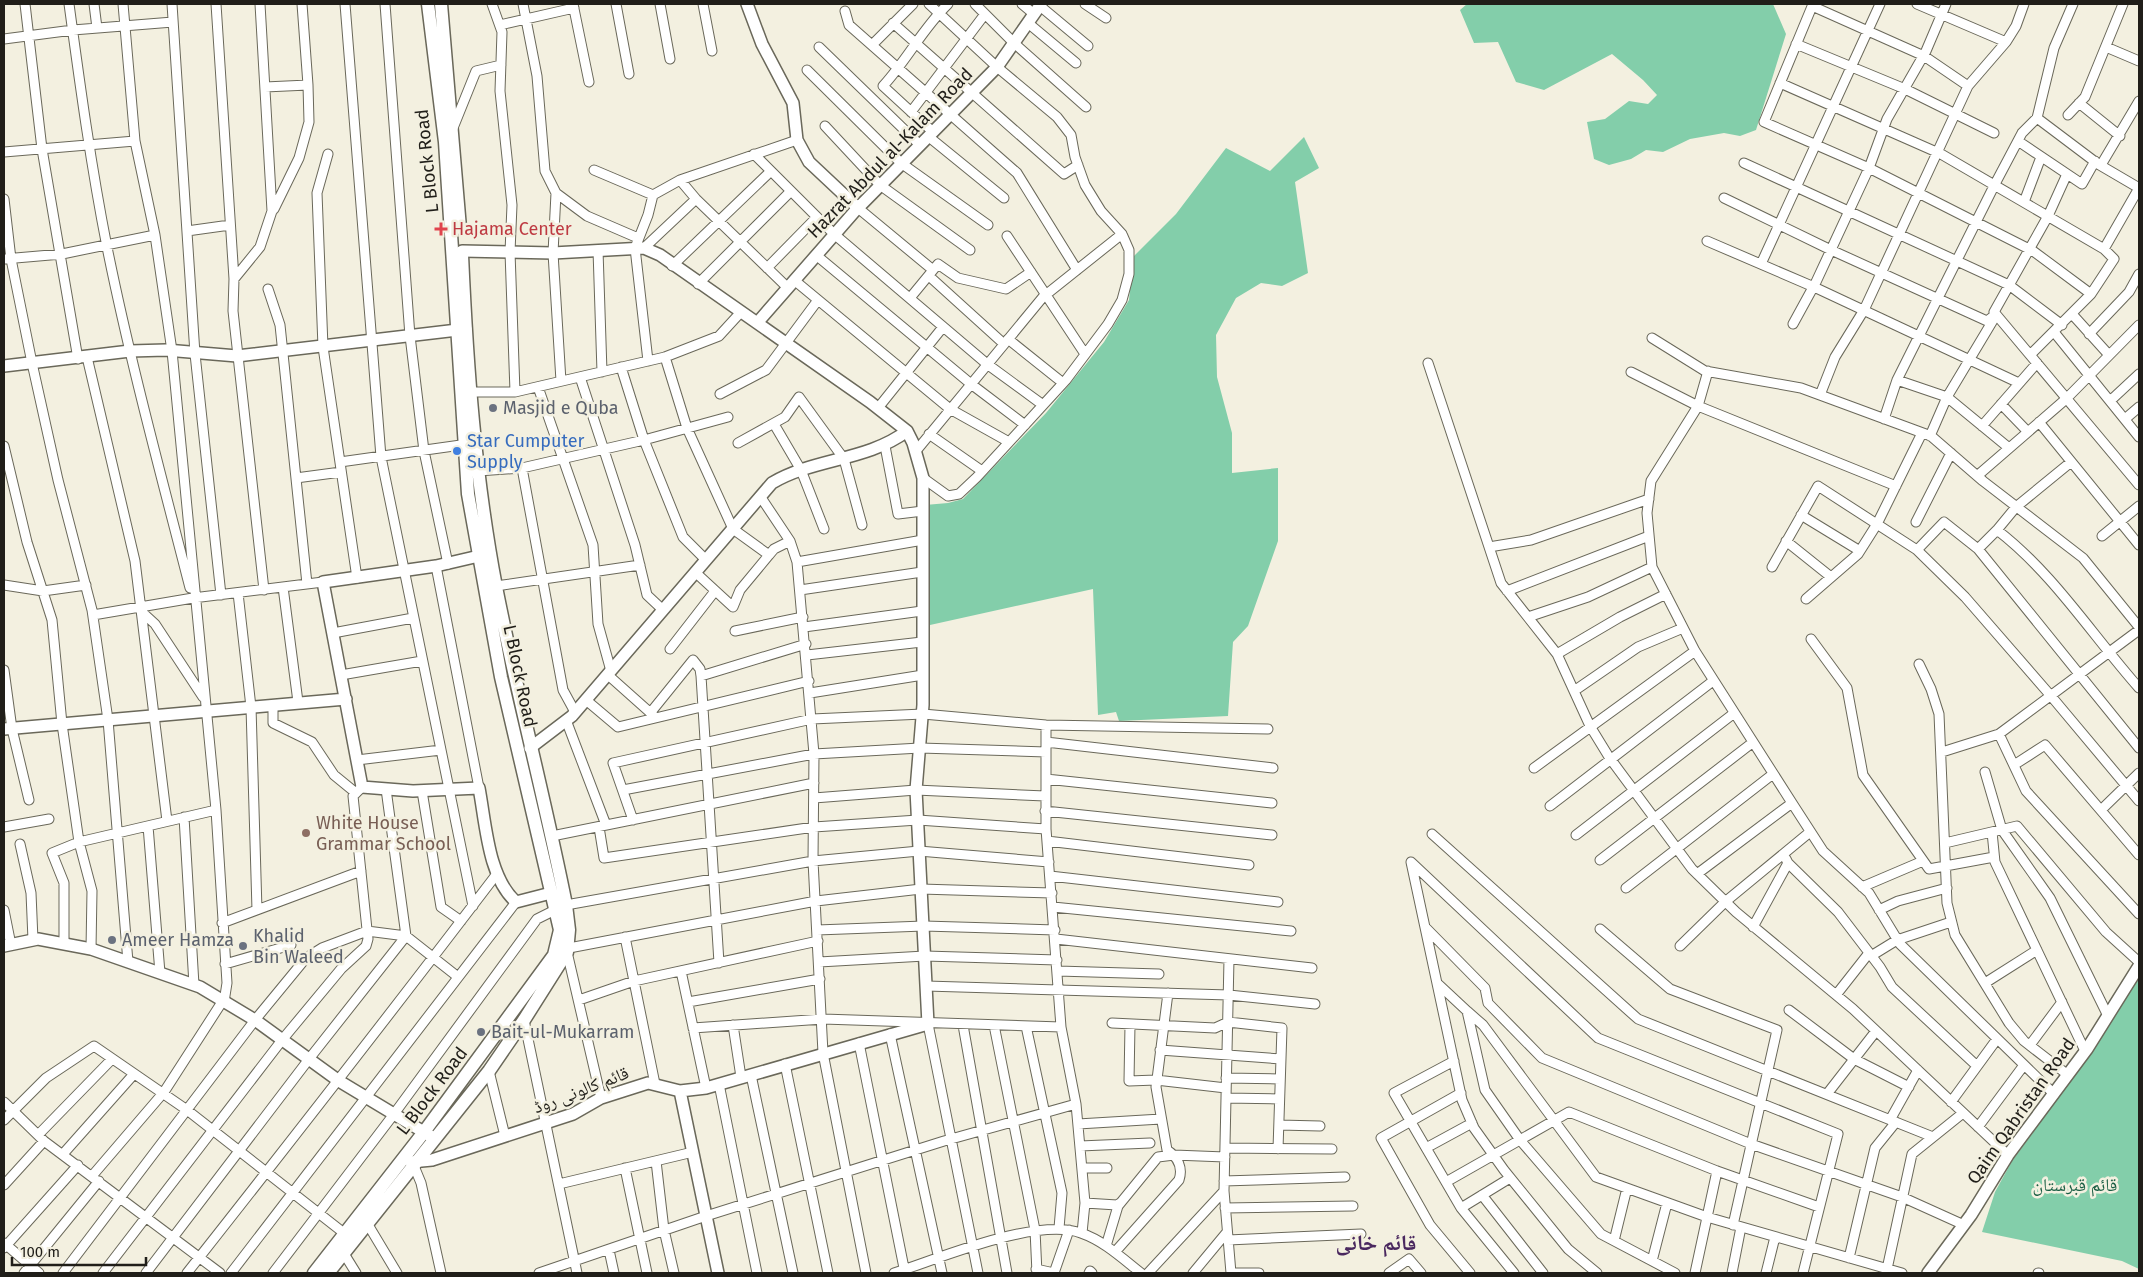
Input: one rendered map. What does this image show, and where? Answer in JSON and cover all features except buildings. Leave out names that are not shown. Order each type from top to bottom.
[{"type":"main road","name":"L Block Road","points":[[328,1273],[343,1252],[349,1237],[402,1161],[554,955],[560,930],[560,908],[551,893],[501,677],[468,494],[469,392],[453,251],[445,142],[428,4]]},
{"type":"main road","name":"L Block Road","points":[[314,1273],[349,1237],[367,1223],[416,1164],[489,1071],[568,950],[560,908],[552,836],[530,748],[496,586],[478,471],[469,444],[461,330],[462,251],[441,4]]},
{"type":"street","points":[[25,4],[42,149],[82,358],[135,561],[167,821]]},
{"type":"street","points":[[69,4],[107,245],[130,351],[194,598]]},
{"type":"street","points":[[94,4],[97,28]]},
{"type":"street","points":[[24,1273],[163,1093],[223,1002],[227,983],[216,810],[194,598],[172,351],[155,235],[135,141],[123,4]]},
{"type":"street","points":[[172,4],[196,354],[221,595]]},
{"type":"street","points":[[216,4],[234,279],[233,311],[264,590]]},
{"type":"street","points":[[260,4],[272,211]]},
{"type":"street","points":[[234,279],[260,247],[272,211],[299,158],[309,122],[302,4]]},
{"type":"street","points":[[345,4],[380,457],[473,906]]},
{"type":"street","points":[[385,4],[410,336],[424,450],[448,564]]},
{"type":"street","points":[[492,4],[502,32],[500,91],[512,205],[510,252],[515,392]]},
{"type":"street","points":[[523,4],[537,76],[545,171],[556,193],[587,216],[660,255],[698,284],[758,322],[907,431],[916,451],[923,478],[923,714],[916,790],[928,1024],[978,1273]]},
{"type":"street","points":[[616,4],[628,74]]},
{"type":"street","points":[[660,4],[670,59]]},
{"type":"street","points":[[703,4],[712,51]]},
{"type":"street","points":[[747,4],[762,44],[793,103],[797,140],[809,162],[1006,342],[1063,383]]},
{"type":"street","points":[[872,45],[913,4]]},
{"type":"street","points":[[923,478],[948,496],[959,494],[982,472],[1063,383],[1085,354],[1122,300],[1129,274],[1129,250],[1122,234],[1101,211],[1085,185],[1078,166],[1071,135],[1057,117],[997,67],[929,4]]},
{"type":"street","points":[[948,4],[939,13],[899,69],[883,86],[931,134],[1004,198]]},
{"type":"street","points":[[975,4],[1014,43],[1086,107]]},
{"type":"street","points":[[1022,4],[1088,46]]},
{"type":"street","points":[[1085,4],[1106,18]]},
{"type":"street","points":[[1761,264],[1880,4]]},
{"type":"street","points":[[1917,4],[2006,42]]},
{"type":"street","points":[[1793,324],[1814,287],[1869,168],[1884,128],[1924,56],[1946,4]]},
{"type":"street","points":[[1820,395],[1835,357],[1864,310],[1968,86],[2006,42],[2016,26],[2023,4]]},
{"type":"street","points":[[1884,419],[1896,380],[1994,184],[2022,133],[2037,118],[2054,48],[2073,4]]},
{"type":"street","points":[[2068,115],[2085,97],[2123,4]]},
{"type":"street","points":[[1968,86],[1924,56],[1812,5],[1764,122],[1869,168],[2029,250],[2091,294]]},
{"type":"street","points":[[500,25],[573,6],[589,82]]},
{"type":"street","points":[[845,11],[850,25],[1017,173],[1077,270]]},
{"type":"street","points":[[1036,12],[1076,64]]},
{"type":"street","name":"Hazrat Abdul al-Kalam Road","points":[[758,322],[858,208],[997,67],[1036,12]]},
{"type":"street","points":[[911,112],[985,14]]},
{"type":"street","points":[[4,39],[73,30],[173,22]]},
{"type":"street","points":[[893,23],[1064,174],[1078,166]]},
{"type":"street","points":[[1796,44],[1905,89],[1994,133]]},
{"type":"street","points":[[819,47],[920,145]]},
{"type":"street","points":[[2106,47],[2139,61]]},
{"type":"street","points":[[453,128],[476,71],[501,65]]},
{"type":"street","points":[[806,70],[901,163],[988,225]]},
{"type":"street","points":[[1780,82],[1938,152],[2104,248],[2114,259],[2091,294],[2030,355]]},
{"type":"street","points":[[266,87],[308,85]]},
{"type":"street","points":[[2018,141],[2082,184],[2120,136],[2139,101]]},
{"type":"street","points":[[2079,103],[2120,136]]},
{"type":"street","points":[[2037,118],[2098,163],[2139,188],[2104,248]]},
{"type":"street","points":[[826,126],[880,185],[970,250]]},
{"type":"street","points":[[652,195],[680,180],[797,140]]},
{"type":"street","points":[[4,152],[135,141]]},
{"type":"street","points":[[328,154],[317,193],[322,347],[357,578]]},
{"type":"street","points":[[754,154],[834,234],[987,364],[1042,406]]},
{"type":"street","points":[[2024,202],[2041,157]]},
{"type":"street","points":[[1744,163],[2009,285],[2062,325]]},
{"type":"street","points":[[594,170],[652,195]]},
{"type":"street","points":[[672,266],[771,171]]},
{"type":"street","points":[[1806,599],[1860,551],[1877,524],[1896,486],[1947,397],[1971,360],[1996,314],[1994,312],[2048,216],[2067,174]]},
{"type":"street","points":[[680,180],[696,199],[767,268],[818,300],[950,409],[1009,442]]},
{"type":"street","points":[[698,284],[791,191]]},
{"type":"street","points":[[556,193],[553,253],[561,382]]},
{"type":"street","points":[[648,361],[639,245],[652,195]]},
{"type":"street","points":[[1724,198],[1831,250],[1987,320],[1996,314]]},
{"type":"street","points":[[4,199],[7,259],[58,480],[93,615],[108,720],[128,962]]},
{"type":"street","points":[[462,251],[553,253],[639,245],[696,199]]},
{"type":"street","points":[[767,268],[817,217]]},
{"type":"street","points":[[187,231],[230,225]]},
{"type":"street","points":[[916,451],[1046,295],[1122,234]]},
{"type":"street","points":[[7,259],[62,254],[155,235]]},
{"type":"street","points":[[1007,236],[1085,354]]},
{"type":"street","points":[[1707,241],[1814,287],[2020,383]]},
{"type":"street","points":[[598,250],[602,372]]},
{"type":"street","points":[[816,255],[928,346],[970,384],[1025,425]]},
{"type":"street","points":[[910,298],[938,264],[958,278],[1006,289],[1031,272]]},
{"type":"street","points":[[2090,334],[2130,292],[2139,274]]},
{"type":"street","points":[[268,289],[280,325],[307,584]]},
{"type":"street","points":[[720,394],[766,370],[818,300]]},
{"type":"street","points":[[469,392],[515,392],[665,358],[719,336],[741,312]]},
{"type":"street","points":[[1996,314],[2139,485]]},
{"type":"street","points":[[2072,314],[2110,355]]},
{"type":"street","points":[[1977,476],[2066,398],[2139,325]]},
{"type":"street","points":[[878,408],[943,327]]},
{"type":"street","points":[[4,366],[130,351],[172,351],[237,356],[461,330]]},
{"type":"street","points":[[2054,332],[2139,437]]},
{"type":"street","points":[[1652,338],[1708,371],[1801,388],[1926,434],[2082,558],[2139,628],[2109,654],[1999,734],[1942,752]]},
{"type":"street","points":[[665,358],[687,428],[733,528],[768,555]]},
{"type":"street","points":[[1428,363],[1500,583],[1557,654],[1590,726],[1634,791],[1697,874],[1753,926],[1876,1031],[2008,1155]]},
{"type":"street","points":[[1982,426],[2037,363]]},
{"type":"street","points":[[621,368],[644,440],[683,537],[706,560]]},
{"type":"street","points":[[1708,371],[1698,406],[1652,480],[1647,512],[1652,567],[1694,651],[1810,832],[1830,859],[1870,893],[1897,940],[2054,1094]]},
{"type":"street","points":[[1631,372],[1698,406],[1896,486]]},
{"type":"street","points":[[2110,401],[2139,374]]},
{"type":"street","points":[[580,377],[640,566],[646,595],[663,610]]},
{"type":"street","points":[[1896,380],[1947,397],[2009,448]]},
{"type":"street","points":[[538,387],[593,545],[598,624],[609,673],[654,715]]},
{"type":"street","points":[[738,443],[785,417],[799,397],[844,459],[862,526]]},
{"type":"street","points":[[2001,404],[2028,432]]},
{"type":"street","points":[[2125,419],[2139,407]]},
{"type":"street","points":[[478,471],[522,468],[563,457],[644,440],[728,417]]},
{"type":"street","points":[[2039,422],[2139,545]]},
{"type":"street","points":[[774,424],[801,470],[824,529]]},
{"type":"street","points":[[530,748],[576,712],[772,483],[788,473],[844,459],[885,446],[907,431]]},
{"type":"street","points":[[929,434],[982,472]]},
{"type":"street","points":[[296,478],[380,457],[469,444]]},
{"type":"street","points":[[4,446],[27,542],[52,620],[62,724],[79,842],[92,891],[91,949]]},
{"type":"street","points":[[885,446],[898,514],[923,511]]},
{"type":"street","points":[[1916,522],[1951,454]]},
{"type":"street","points":[[1978,550],[2016,506],[2071,462]]},
{"type":"street","points":[[522,468],[563,690],[576,712]]},
{"type":"street","points":[[1772,567],[1818,486],[1917,550],[1965,597],[2052,696],[2139,801]]},
{"type":"street","points":[[760,496],[790,541],[797,562],[807,655],[814,754],[814,861],[823,1019],[823,1053],[866,1273]]},
{"type":"street","points":[[1488,546],[1531,540],[1649,499]]},
{"type":"street","points":[[2102,536],[2139,506]]},
{"type":"street","points":[[1801,515],[1860,551]]},
{"type":"street","points":[[1917,550],[1944,522],[1978,550],[2081,674],[2139,748]]},
{"type":"street","points":[[1997,530],[2019,547],[2050,580],[2109,654],[2139,688]]},
{"type":"street","points":[[1507,591],[1649,536]]},
{"type":"street","points":[[797,562],[923,540]]},
{"type":"street","points":[[695,572],[733,607],[740,590],[768,555],[774,549],[790,541]]},
{"type":"street","points":[[1786,541],[1831,577]]},
{"type":"street","points":[[93,615],[142,610],[194,598],[357,578],[436,566],[479,556]]},
{"type":"street","points":[[436,566],[496,875],[506,893],[516,902]]},
{"type":"street","points":[[496,586],[640,566]]},
{"type":"street","points":[[1528,617],[1588,597],[1652,567]]},
{"type":"street","points":[[800,590],[922,572]]},
{"type":"street","points":[[323,582],[357,760],[359,790]]},
{"type":"street","points":[[4,585],[43,591],[86,585]]},
{"type":"street","points":[[283,587],[298,702]]},
{"type":"street","points":[[670,649],[715,591]]},
{"type":"street","points":[[238,593],[251,707],[256,910]]},
{"type":"street","points":[[1557,654],[1620,617],[1666,594]]},
{"type":"street","points":[[142,610],[155,624],[205,705]]},
{"type":"street","points":[[804,627],[922,611]]},
{"type":"street","points":[[735,631],[803,617]]},
{"type":"street","points":[[333,633],[413,618]]},
{"type":"street","points":[[1574,691],[1638,647],[1683,628]]},
{"type":"street","points":[[1811,639],[1847,688],[1863,775],[1923,861],[1929,868],[1994,857]]},
{"type":"street","points":[[807,655],[922,642]]},
{"type":"street","points":[[701,676],[806,644]]},
{"type":"street","points":[[1534,768],[1694,651]]},
{"type":"street","points":[[654,715],[693,660],[700,669],[701,676],[719,963]]},
{"type":"street","points":[[341,675],[422,661]]},
{"type":"street","points":[[1919,664],[1931,689],[1939,714],[1947,888],[1951,922],[1955,935],[2009,1023],[2030,1045],[2068,1075]]},
{"type":"street","points":[[4,670],[8,729],[29,800]]},
{"type":"street","points":[[810,693],[923,675]]},
{"type":"street","points":[[586,700],[618,727],[654,715],[703,706],[809,681]]},
{"type":"street","points":[[1550,806],[1713,681]]},
{"type":"street","points":[[8,729],[154,716],[205,705],[251,707],[346,699]]},
{"type":"street","points":[[273,704],[273,722],[312,742],[334,776],[359,790],[422,791],[479,788]]},
{"type":"street","points":[[632,820],[613,763],[812,720],[923,714],[1046,725],[1268,729]]},
{"type":"street","points":[[1576,835],[1734,714]]},
{"type":"street","points":[[566,720],[602,826],[604,858],[814,827],[918,820],[1046,829]]},
{"type":"street","points":[[1046,725],[1046,829],[1062,1027],[1076,1104],[1082,1168],[1085,1203],[1082,1233]]},
{"type":"street","points":[[1999,734],[2026,791],[2139,914]]},
{"type":"street","points":[[1046,742],[1273,768]]},
{"type":"street","points":[[1600,860],[1752,743]]},
{"type":"street","points":[[2014,765],[2045,745],[2139,855]]},
{"type":"street","points":[[622,790],[814,754],[920,748],[1046,752]]},
{"type":"street","points":[[357,760],[441,750]]},
{"type":"street","points":[[1985,772],[2002,830],[2050,898],[2108,1016]]},
{"type":"street","points":[[2101,810],[2139,772]]},
{"type":"street","points":[[1626,888],[1773,774]]},
{"type":"street","points":[[1046,779],[1272,803]]},
{"type":"street","points":[[552,836],[814,783]]},
{"type":"street","points":[[146,1273],[309,1059],[406,936],[386,789]]},
{"type":"street","points":[[102,1273],[282,1040],[340,969],[366,946],[367,931],[352,796],[359,790]]},
{"type":"street","points":[[814,798],[916,790],[1045,796]]},
{"type":"street","points":[[422,791],[441,907],[461,921]]},
{"type":"street","points":[[1697,874],[1792,803]]},
{"type":"street","points":[[64,944],[64,883],[52,853],[79,842],[216,810]]},
{"type":"street","points":[[1045,811],[1272,835]]},
{"type":"street","points":[[184,817],[194,985]]},
{"type":"street","points":[[4,827],[49,819]]},
{"type":"street","points":[[148,826],[160,973]]},
{"type":"street","points":[[1945,843],[2017,826],[2106,932],[2139,962]]},
{"type":"street","points":[[1680,946],[1726,902],[1810,832]]},
{"type":"street","points":[[1992,832],[1994,857],[2085,1051]]},
{"type":"street","points":[[1432,834],[1638,1019],[1933,1137]]},
{"type":"street","points":[[1048,841],[1249,865]]},
{"type":"street","points":[[20,844],[31,893],[34,940]]},
{"type":"street","points":[[273,1273],[394,1114],[537,919],[560,908],[814,861],[919,851],[1049,862]]},
{"type":"street","points":[[1783,854],[1788,863],[1838,912],[1892,987],[1977,1066]]},
{"type":"street","points":[[1862,887],[1923,861]]},
{"type":"street","points":[[1596,1273],[1568,1249],[1510,1178],[1472,1122],[1461,1093],[1411,862],[1598,1038],[1838,1134],[1803,1273]]},
{"type":"street","points":[[1753,926],[1788,863]]},
{"type":"street","points":[[222,923],[361,871]]},
{"type":"street","points":[[187,1273],[265,1171],[339,1081],[496,875]]},
{"type":"street","points":[[1050,876],[1278,902]]},
{"type":"street","points":[[1879,910],[1898,901],[1947,888]]},
{"type":"street","points":[[601,1098],[568,950],[716,919],[816,901],[922,889],[1052,893]]},
{"type":"street","points":[[231,1273],[516,902],[551,893]]},
{"type":"street","points":[[1053,907],[1291,931]]},
{"type":"street","points":[[4,910],[7,945],[34,940],[91,949],[194,985],[255,1020],[339,1081],[435,1139]]},
{"type":"street","points":[[1836,995],[1870,954],[1897,940],[1951,922]]},
{"type":"street","points":[[818,930],[924,926],[1056,935],[1229,959],[1312,968]]},
{"type":"street","points":[[1425,927],[1485,988],[1488,1003],[1542,1058],[1751,1144],[1902,1197],[1964,1225]]},
{"type":"street","points":[[1600,929],[1670,989],[1777,1030],[1743,1180],[1732,1273]]},
{"type":"street","points":[[63,1273],[255,1020],[306,958],[322,948],[367,931],[406,936],[458,978]]},
{"type":"street","points":[[625,937],[655,1084]]},
{"type":"street","points":[[579,1000],[634,981],[818,941]]},
{"type":"street","points":[[225,964],[291,945]]},
{"type":"street","points":[[1984,983],[2037,950]]},
{"type":"street","points":[[819,962],[925,956],[1057,960]]},
{"type":"street","points":[[1229,959],[1224,1191],[1231,1273],[1259,1273]]},
{"type":"street","name":"Qaim Qabristan Road","points":[[1928,1273],[1964,1225],[2008,1155],[2085,1051],[2139,966]]},
{"type":"street","points":[[681,971],[706,1088]]},
{"type":"street","points":[[1058,971],[1159,974]]},
{"type":"street","points":[[688,1002],[820,979]]},
{"type":"street","points":[[1437,983],[1482,1024],[1553,1122],[1596,1177],[1707,1217],[1902,1273]]},
{"type":"street","points":[[926,986],[1229,995],[1315,1004]]},
{"type":"street","points":[[1115,1252],[1179,1180],[1182,1172],[1174,1155],[1167,1150],[1156,1080],[1168,993]]},
{"type":"street","points":[[2030,1045],[2062,1002]]},
{"type":"street","points":[[1789,1010],[1854,1059],[1909,1087]]},
{"type":"street","points":[[1467,1011],[1484,1090],[1520,1140],[1601,1234],[1675,1273]]},
{"type":"street","points":[[693,1028],[823,1019],[1062,1027]]},
{"type":"street","points":[[524,1020],[547,1122],[577,1273]]},
{"type":"street","points":[[1112,1023],[1215,1028],[1228,1022],[1282,1028],[1278,1149]]},
{"type":"street","points":[[718,1273],[680,1091],[706,1088],[928,1024]]},
{"type":"street","points":[[962,1024],[1007,1273]]},
{"type":"street","points":[[733,1025],[777,1194],[793,1273]]},
{"type":"street","points":[[994,1025],[1034,1230],[1037,1271],[1054,1273],[1069,1230]]},
{"type":"street","points":[[1130,1025],[1129,1081],[1156,1080],[1226,1093],[1279,1099]]},
{"type":"street","points":[[1026,1026],[1062,1193],[1059,1228]]},
{"type":"street","points":[[1827,1094],[1876,1031]]},
{"type":"street","points":[[890,1034],[942,1273]]},
{"type":"street","points":[[1951,1102],[1997,1039]]},
{"type":"street","points":[[859,1043],[904,1272]]},
{"type":"street","points":[[4,1120],[46,1078],[94,1046],[187,1110],[349,1237]]},
{"type":"street","points":[[1160,1050],[1281,1059]]},
{"type":"street","points":[[4,1185],[41,1138],[112,1059]]},
{"type":"street","points":[[1454,1061],[1394,1093],[1461,1208],[1514,1273]]},
{"type":"street","points":[[785,1064],[828,1273]]},
{"type":"street","points":[[1978,1127],[2024,1065]]},
{"type":"street","points":[[1849,1258],[1875,1148],[1893,1121],[1918,1070]]},
{"type":"street","points":[[489,1071],[505,1136]]},
{"type":"street","points":[[63,1154],[134,1074]]},
{"type":"street","points":[[1226,1078],[1280,1079]]},
{"type":"street","name":"قائم کالونی روڈ","points":[[402,1161],[416,1164],[432,1160],[573,1114],[601,1098],[648,1083],[680,1091]]},
{"type":"street","points":[[719,1084],[757,1273]]},
{"type":"street","points":[[1461,1093],[1381,1138],[1430,1225],[1470,1273]]},
{"type":"street","points":[[4,1102],[41,1138],[220,1273]]},
{"type":"street","points":[[540,1273],[706,1216],[951,1139],[1076,1104]]},
{"type":"street","points":[[1446,1182],[1569,1112],[1717,1171],[1819,1207]]},
{"type":"street","points":[[1887,1269],[1912,1154],[1964,1113]]},
{"type":"street","points":[[1078,1124],[1162,1119]]},
{"type":"street","points":[[1426,1148],[1472,1122]]},
{"type":"street","points":[[1279,1125],[1320,1126]]},
{"type":"street","points":[[1080,1146],[1150,1143]]},
{"type":"street","points":[[1106,1246],[1120,1203],[1158,1157],[1278,1149],[1332,1149]]},
{"type":"street","points":[[559,1184],[693,1152]]},
{"type":"street","points":[[656,1161],[664,1230],[674,1273]]},
{"type":"street","points":[[416,1164],[441,1273]]},
{"type":"street","points":[[39,1273],[5,1245],[78,1165]]},
{"type":"street","points":[[625,1168],[647,1273]]},
{"type":"street","points":[[1082,1168],[1107,1168]]},
{"type":"street","points":[[1695,1273],[1717,1171]]},
{"type":"street","points":[[1224,1181],[1345,1177]]},
{"type":"street","points":[[1461,1208],[1510,1178]]},
{"type":"street","points":[[1614,1241],[1627,1188]]},
{"type":"street","points":[[1148,1273],[1224,1191]]},
{"type":"street","points":[[1482,1195],[1543,1273]]},
{"type":"street","points":[[1085,1203],[1117,1205],[1120,1203]]},
{"type":"street","points":[[1652,1261],[1667,1203]]},
{"type":"street","points":[[1225,1208],[1353,1206]]},
{"type":"street","points":[[367,1223],[397,1273]]},
{"type":"street","points":[[894,1273],[904,1272],[938,1259],[1034,1230],[1059,1228],[1082,1233],[1106,1246],[1141,1273]]},
{"type":"street","points":[[1193,1273],[1228,1236],[1361,1234]]},
{"type":"street","points":[[1766,1273],[1774,1237]]},
{"type":"street","points":[[609,1250],[614,1273]]},
{"type":"street","points":[[343,1252],[356,1273]]},
{"type":"street","points":[[1389,1273],[1409,1259],[1421,1273]]},
{"type":"green space","points":[[1467,4],[1773,4],[1786,34],[1756,130],[1740,136],[1724,133],[1690,139],[1663,152],[1646,150],[1631,159],[1609,165],[1594,159],[1587,122],[1605,119],[1629,101],[1648,104],[1657,95],[1643,80],[1612,54],[1544,90],[1516,82],[1498,42],[1474,43],[1460,10]]},
{"type":"green space","points":[[1304,137],[1319,168],[1295,182],[1308,273],[1282,286],[1261,283],[1236,298],[1216,335],[1217,377],[1232,433],[1232,473],[1278,468],[1278,541],[1248,626],[1233,642],[1228,716],[1119,721],[1116,712],[1098,715],[1093,589],[930,625],[925,505],[948,503],[963,499],[1046,413],[1104,342],[1129,300],[1133,257],[1176,214],[1226,148],[1270,171]]},
{"type":"green space","name":"قائم قبرستان","points":[[2139,978],[2139,1269],[2122,1261],[1982,1232],[1995,1192],[2012,1161],[2089,1056]]},
{"type":"place","name":"Hajama Center","points":[[441,229]]},
{"type":"place","name":"Masjid e Quba","points":[[493,408]]},
{"type":"place","name":"Star Cumputer Supply","points":[[457,451]]},
{"type":"place","name":"White House Grammar School","points":[[306,833]]},
{"type":"place","name":"Ameer Hamza","points":[[112,940]]},
{"type":"place","name":"Khalid Bin Waleed","points":[[243,946]]},
{"type":"place","name":"Bait-ul-Mukarram","points":[[481,1032]]},
{"type":"district","name":"قائم خانى","points":[[1376,1242]]}]
